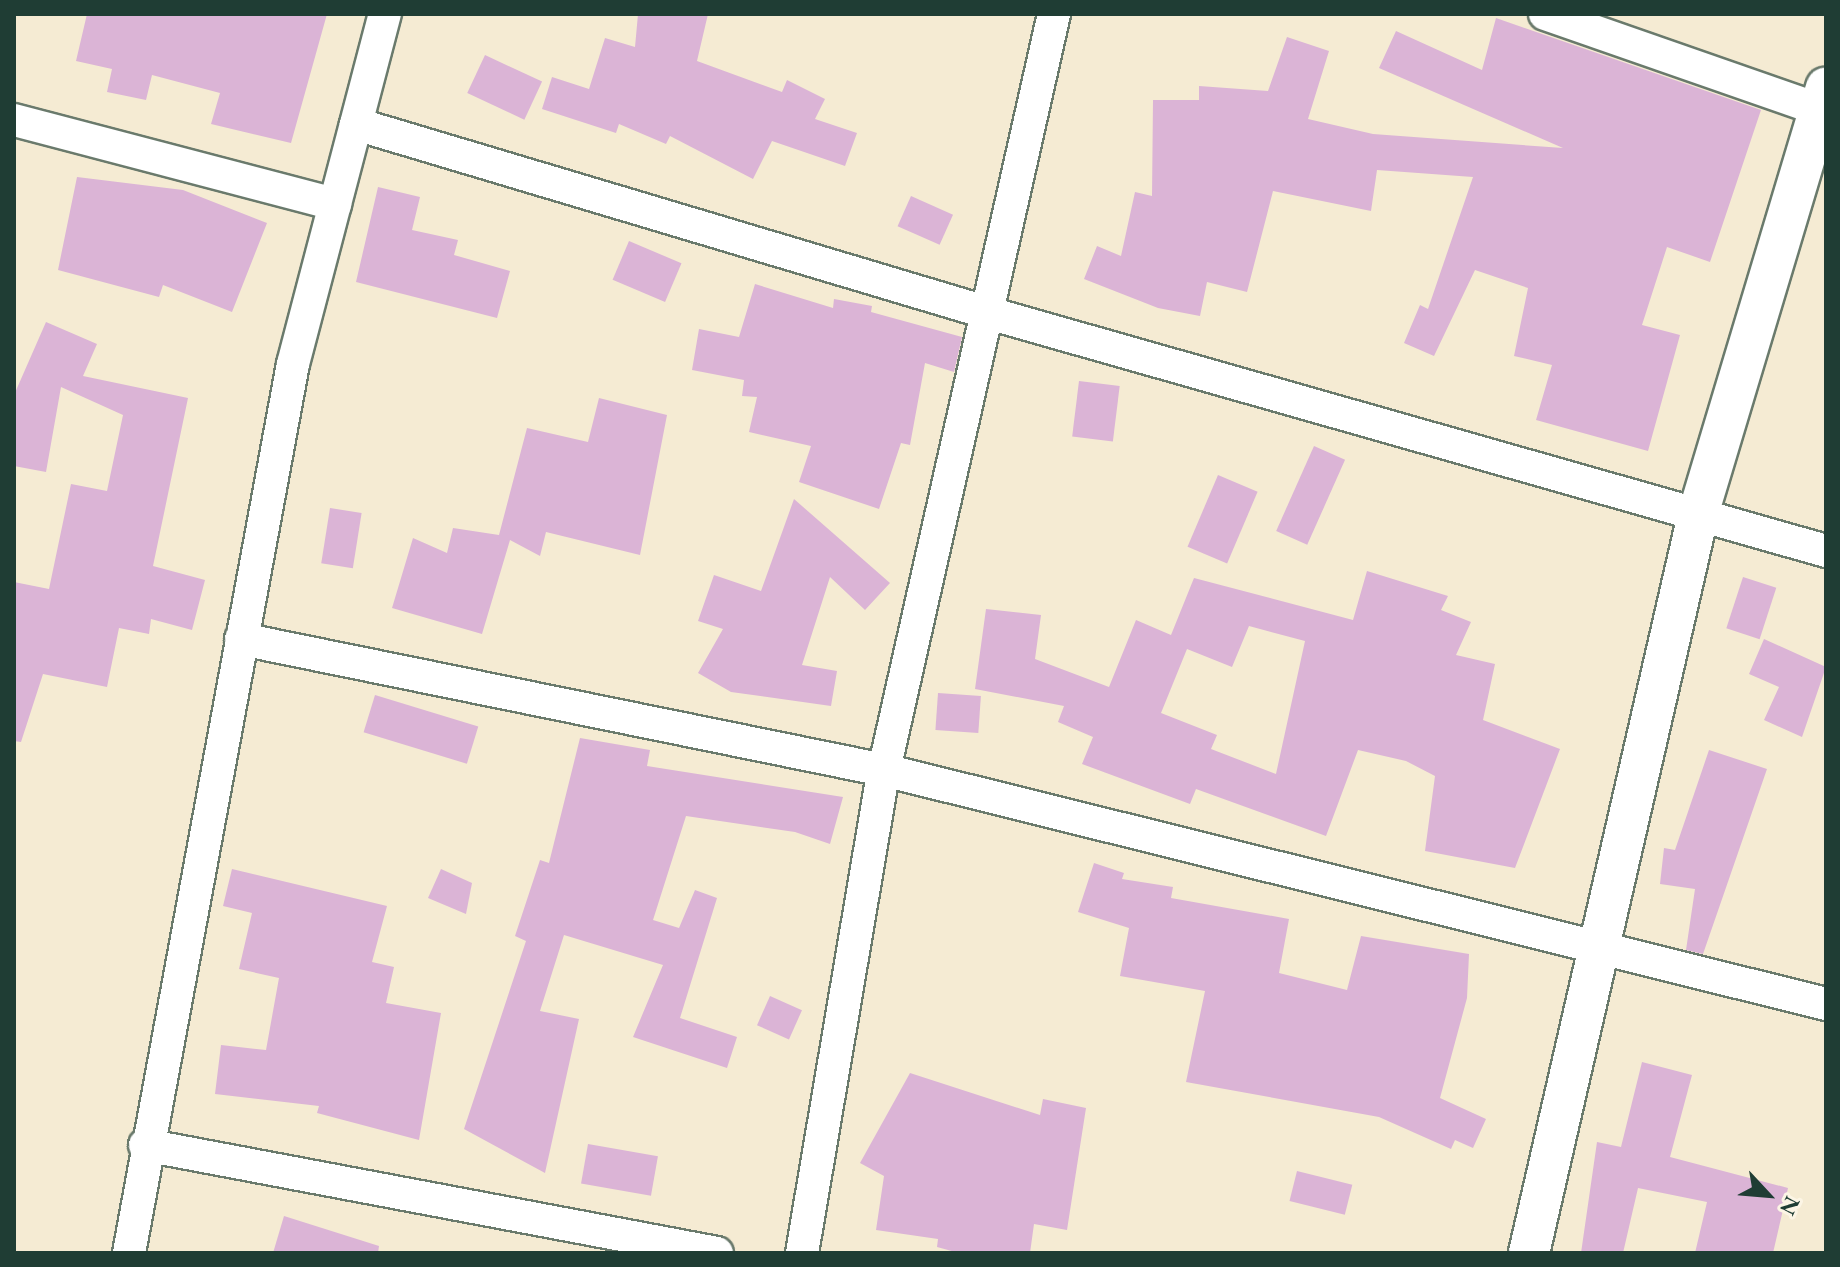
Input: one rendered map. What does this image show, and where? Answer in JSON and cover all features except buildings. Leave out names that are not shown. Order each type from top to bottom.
[{"type":"street","points":[[129,1253],[145,1145],[293,364],[385,14]]},
{"type":"street","points":[[802,1253],[884,770],[992,314],[1054,14]]},
{"type":"street","points":[[1529,1253],[1595,950],[1699,511],[1824,103],[1545,14]]},
{"type":"street","points":[[14,120],[335,204]]},
{"type":"street","points":[[356,124],[992,314],[1699,511],[1826,551]]},
{"type":"street","points":[[241,639],[884,770],[1595,950],[1826,1004]]},
{"type":"street","points":[[145,1145],[717,1253]]}]
